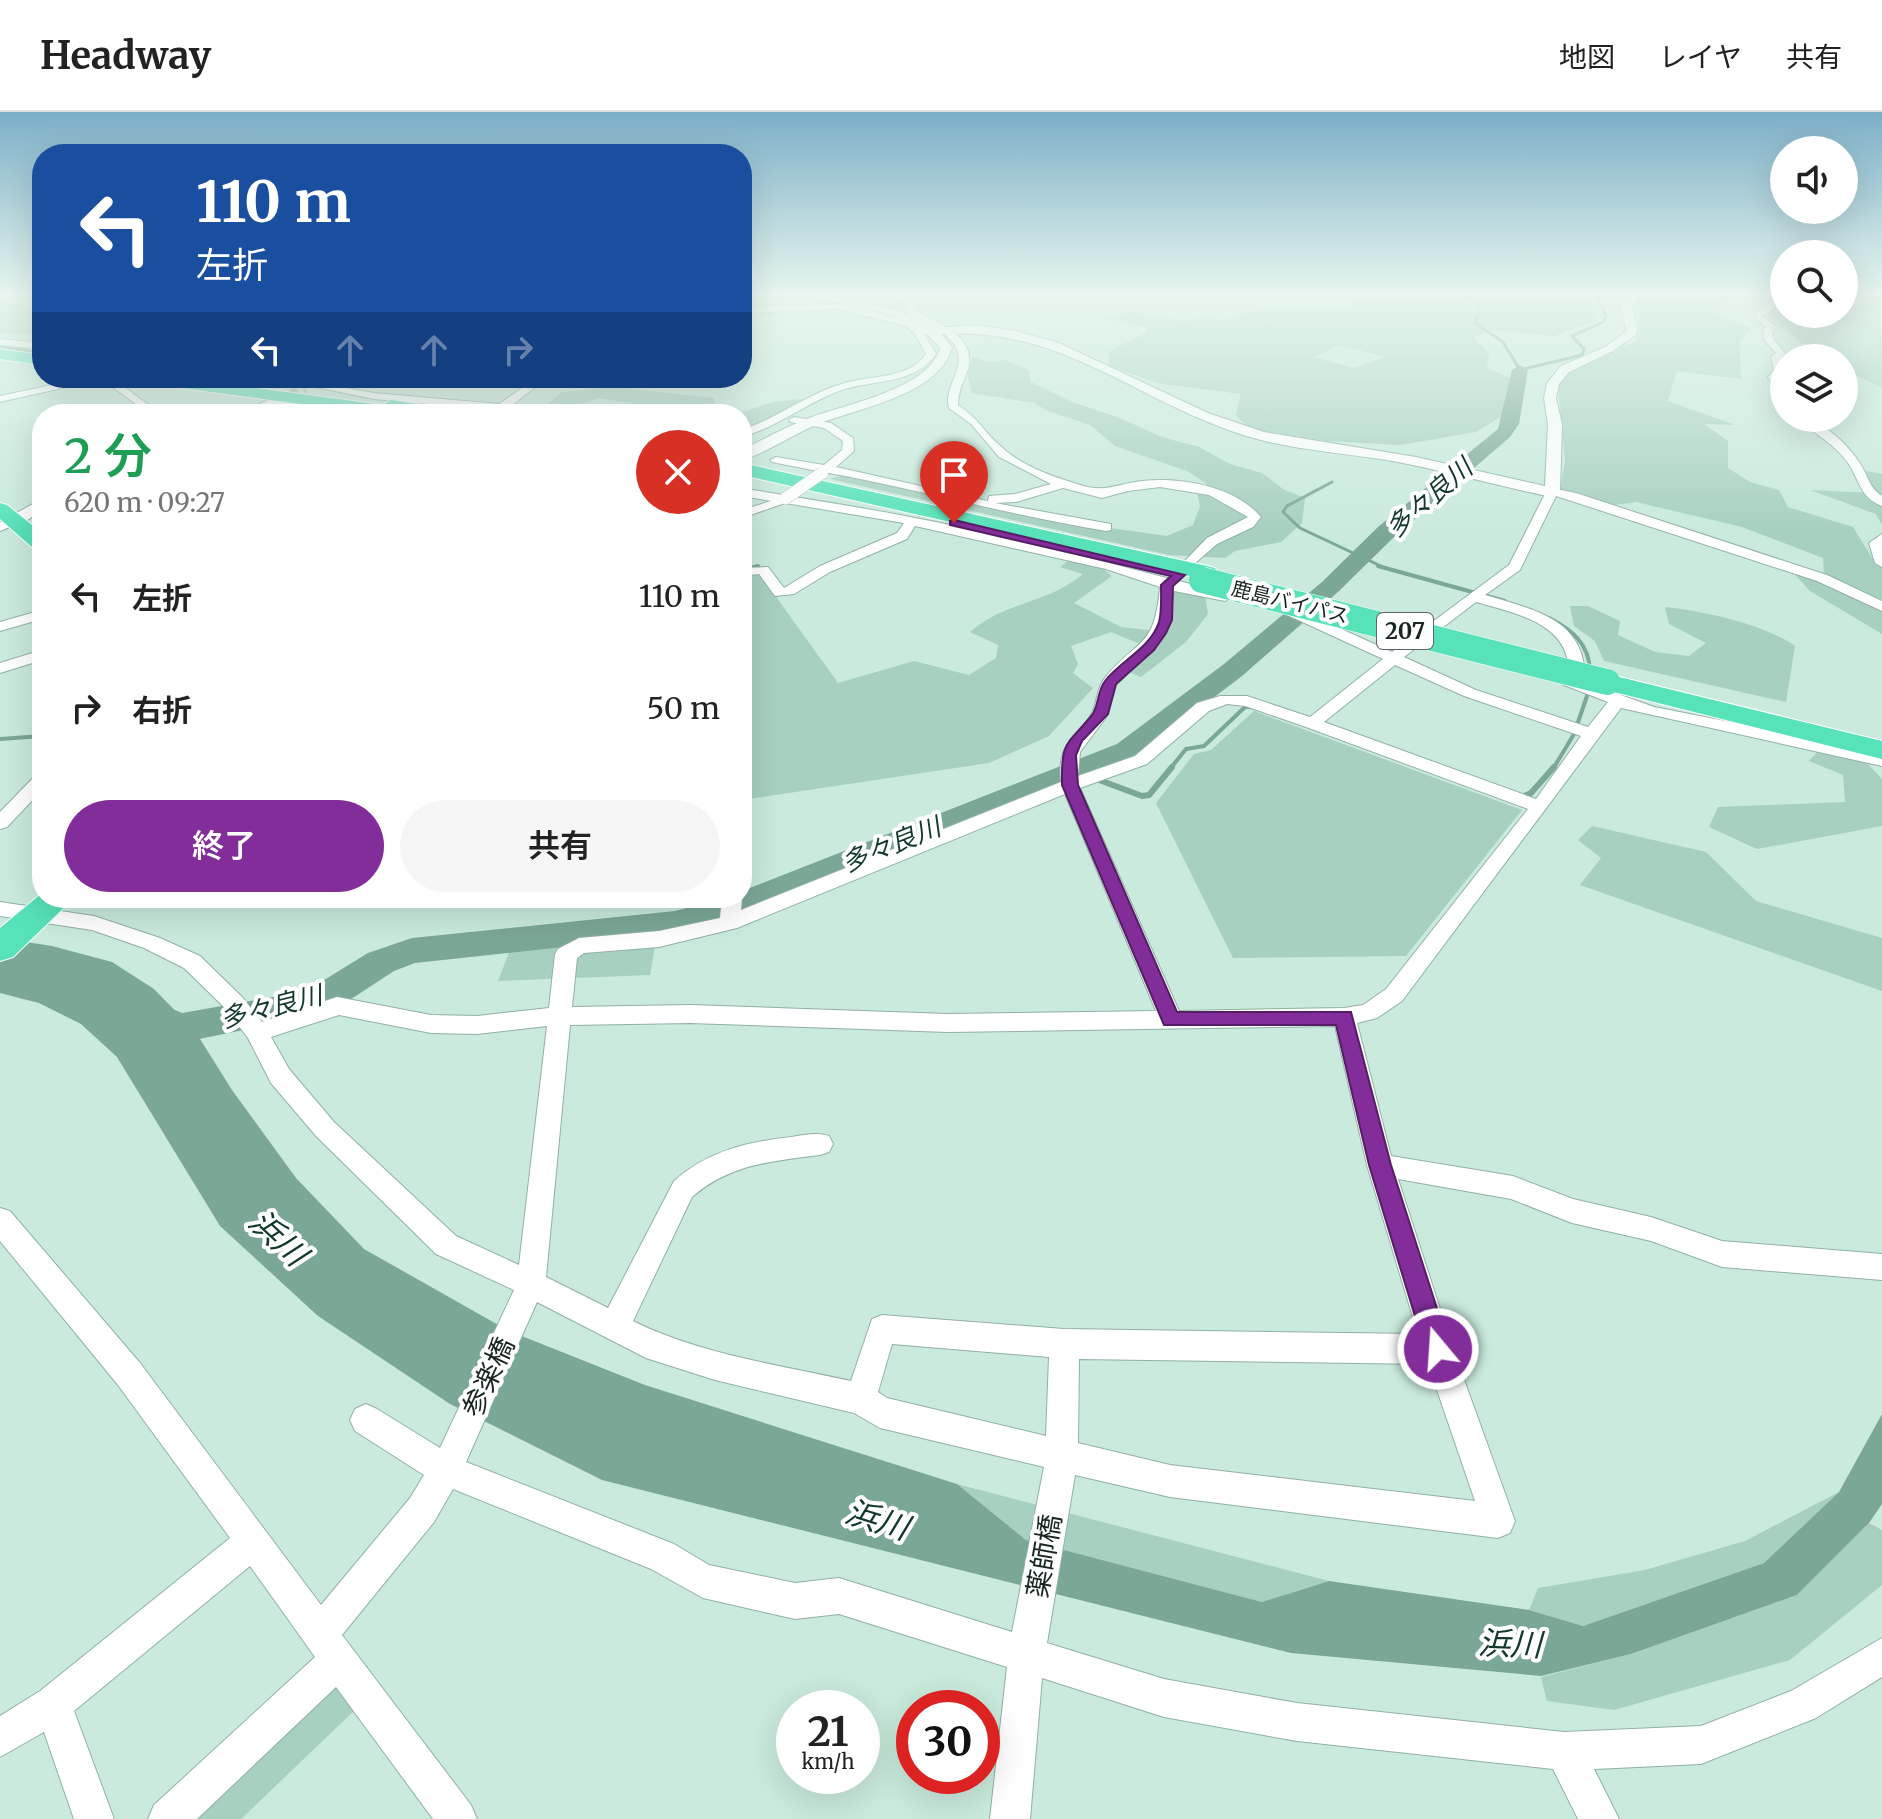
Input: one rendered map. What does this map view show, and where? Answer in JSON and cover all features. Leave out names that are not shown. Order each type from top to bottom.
[{"type":"highway","points":[[219,388],[339,404]]},
{"type":"highway","points":[[260,388],[378,404]]},
{"type":"highway","name":"鹿島バイパス","points":[[752,471],[1188,576],[1612,686],[1882,750]]},
{"type":"highway","name":"鹿島バイパス","points":[[752,478],[1188,576]]},
{"type":"highway","points":[[4,519],[32,535]]},
{"type":"highway","name":"鹿島バイパス","points":[[1612,686],[1882,738]]},
{"type":"highway","points":[[0,948],[32,910]]},
{"type":"street","points":[[752,431],[775,423],[799,405],[831,390],[895,375]]},
{"type":"street","points":[[752,451],[814,421],[905,389],[929,375]]},
{"type":"street","points":[[960,375],[952,394],[953,406],[976,422],[991,444],[1027,471],[1101,495],[1127,487],[1150,485],[1201,489],[1226,495],[1242,503],[1255,517],[1248,524],[1212,541],[1188,576],[1160,633],[1111,682],[1105,692],[1101,714],[1075,739],[1069,755],[1082,781],[1171,1019]]},
{"type":"street","points":[[1120,375],[1205,416],[1253,433],[1453,470],[1572,496],[1822,578],[1882,607]]},
{"type":"street","points":[[1312,723],[1515,567],[1552,492],[1555,424],[1550,398],[1553,383],[1560,375]]},
{"type":"street","points":[[0,399],[51,388]]},
{"type":"street","points":[[120,388],[142,404]]},
{"type":"street","points":[[332,388],[440,404]]},
{"type":"street","points":[[507,404],[529,388]]},
{"type":"street","points":[[267,404],[288,404]]},
{"type":"street","points":[[752,439],[792,420],[814,421],[838,430],[849,440],[848,451],[825,472],[784,499],[752,510]]},
{"type":"street","points":[[1823,432],[1854,463],[1863,490],[1882,502]]},
{"type":"street","points":[[776,460],[1106,527]]},
{"type":"street","points":[[981,503],[1016,498],[1066,483]]},
{"type":"street","points":[[752,494],[912,521],[1110,566],[1188,576],[1308,618],[1470,693],[1591,734]]},
{"type":"street","points":[[4,519],[32,507]]},
{"type":"street","points":[[752,571],[763,570],[775,590],[780,593],[789,591],[825,569],[902,536],[912,521]]},
{"type":"street","points":[[1882,538],[1876,543],[1882,563]]},
{"type":"street","points":[[1479,593],[1532,615],[1560,631],[1576,652],[1577,684]]},
{"type":"street","points":[[0,626],[32,617]]},
{"type":"street","points":[[1415,643],[1577,684],[1612,686],[1882,761]]},
{"type":"street","points":[[0,668],[32,658]]},
{"type":"street","points":[[257,1032],[315,1016],[337,1006],[431,1024],[477,1025],[559,1016],[690,1014],[948,1023],[1344,1017],[1369,1012],[1394,995],[1526,801],[1591,734],[1612,686]]},
{"type":"street","points":[[731,908],[730,923],[1141,760],[1203,707],[1226,699],[1247,701],[1312,723],[1526,801]]},
{"type":"street","points":[[0,823],[32,789]]},
{"type":"street","points":[[32,910],[94,923],[152,943],[192,962],[234,1003],[257,1032],[280,1076],[325,1129],[446,1245],[646,1343],[715,1365],[861,1399],[880,1412],[1170,1481],[1498,1521],[1438,1349],[1380,1165],[1344,1017]]},
{"type":"street","name":"参楽橋","points":[[168,1819],[328,1648],[446,1470],[531,1284],[566,954],[579,946],[659,939],[730,923]]},
{"type":"street","points":[[614,1328],[683,1189],[700,1172],[739,1155],[820,1144]]},
{"type":"street","points":[[1380,1165],[1513,1188],[1572,1211],[1651,1229],[1722,1254],[1882,1267]]},
{"type":"street","points":[[0,1220],[112,1352],[457,1819]]},
{"type":"street","points":[[861,1399],[882,1329],[1064,1344],[1438,1349]]},
{"type":"street","name":"薬師橋","points":[[1010,1819],[1026,1657],[1062,1456],[1064,1344]]},
{"type":"street","points":[[366,1420],[446,1470],[662,1556],[703,1581],[795,1601],[839,1596],[1164,1698],[1282,1720],[1564,1751],[1701,1745],[1803,1705],[1882,1656]]},
{"type":"street","points":[[0,1738],[53,1704],[252,1542]]},
{"type":"street","points":[[53,1704],[94,1819]]},
{"type":"street","points":[[1564,1751],[1599,1819]]},
{"type":"shaded area","points":[[1030,375],[1031,382],[1072,402],[1162,437],[1199,447],[1230,464],[1262,473],[1283,489],[1305,498],[1302,523],[1281,542],[1235,551],[1225,558],[1169,555],[830,479],[842,475],[899,481],[1060,521],[1167,536],[1193,525],[1200,506],[1197,494],[1207,484],[1187,471],[1115,446],[1090,425],[1034,403],[972,393],[968,376]]},
{"type":"shaded area","points":[[1134,375],[1503,375],[1513,379],[1502,416],[1476,432],[1400,445],[1326,441],[1249,429],[1236,415],[1241,394],[1162,384]]},
{"type":"shaded area","points":[[1557,375],[1676,375],[1668,401],[1735,425],[1704,424],[1728,441],[1728,468],[1750,482],[1779,490],[1788,507],[1853,527],[1874,561],[1882,565],[1882,634],[1810,591],[1791,570],[1824,575],[1823,558],[1742,527],[1636,502],[1615,505],[1560,490],[1565,461]]},
{"type":"shaded area","points":[[1706,375],[1741,375],[1741,379]]},
{"type":"shaded area","points":[[1858,375],[1882,375],[1882,388],[1858,376]]},
{"type":"shaded area","points":[[624,388],[714,398],[715,404],[638,404],[598,398],[582,404],[547,404],[562,392]]},
{"type":"shaded area","points":[[802,399],[784,419],[752,433],[752,409],[772,402]]},
{"type":"shaded area","points":[[1862,470],[1882,474],[1882,525],[1876,514],[1810,490],[1871,493]]},
{"type":"shaded area","points":[[1069,560],[1102,568],[1112,576],[1074,603],[1121,627],[1156,631],[1164,595],[1180,584],[1204,590],[1208,614],[1186,642],[1141,677],[1127,671],[1152,649],[1111,632],[1071,646],[1078,664],[1073,673],[1093,688],[1049,736],[989,763],[752,799],[752,573],[759,573],[838,683],[914,661],[969,675],[996,658],[998,645],[970,632],[998,614],[1056,591],[1083,574],[1060,567]]},
{"type":"shaded area","points":[[1570,606],[1588,606],[1620,621],[1618,635],[1655,652],[1689,656],[1706,643],[1669,624],[1665,607],[1715,615],[1767,631],[1795,646],[1786,702],[1604,661],[1595,641],[1574,626]]},
{"type":"shaded area","points":[[1254,711],[1522,810],[1406,956],[1233,958],[1156,803],[1194,754],[1211,750]]},
{"type":"shaded area","points":[[1820,749],[1868,764],[1882,779],[1882,826],[1757,849],[1709,827],[1718,807],[1845,802],[1843,775],[1809,761]]},
{"type":"shaded area","points":[[1592,826],[1706,852],[1756,901],[1882,938],[1882,991],[1580,885],[1601,858],[1578,840]]},
{"type":"shaded area","points":[[657,936],[650,975],[498,981],[510,950]]},
{"type":"shaded area","points":[[957,1484],[1329,1581],[1262,1602],[1026,1540]]},
{"type":"shaded area","points":[[1839,1492],[1764,1563],[1583,1626],[1529,1610],[1538,1588],[1645,1570],[1745,1541]]},
{"type":"shaded area","points":[[1869,1523],[1882,1530],[1882,1585],[1790,1660],[1614,1710],[1547,1701],[1541,1677],[1631,1654],[1797,1595]]},
{"type":"shaded area","points":[[335,1679],[357,1708],[241,1819],[182,1819]]},
{"type":"water","name":"浜川","points":[[0,938],[52,946],[112,962],[154,989],[195,1031],[232,1090],[296,1178],[364,1249],[509,1331],[645,1385],[957,1484],[1026,1540],[1262,1602],[1329,1581],[1529,1610],[1583,1626],[1764,1563],[1839,1492],[1882,1414],[1882,1504],[1869,1523],[1797,1595],[1631,1654],[1541,1676],[1291,1653],[602,1480],[450,1404],[318,1316],[220,1226],[117,1057],[81,1024],[39,1003],[0,993]]},
{"type":"waterway","name":"多々良川","points":[[752,900],[1127,750],[1233,670],[1330,587],[1386,532],[1504,433],[1510,424],[1519,375]]},
{"type":"waterway","points":[[1332,482],[1287,506],[1283,512],[1300,528],[1385,568]]},
{"type":"waterway","points":[[752,568],[758,566],[752,568]]},
{"type":"waterway","points":[[1378,566],[1385,568]]},
{"type":"waterway","points":[[1385,568],[1505,601]]},
{"type":"waterway","points":[[1549,618],[1578,638],[1589,661],[1590,671]]},
{"type":"waterway","points":[[1553,769],[1574,734],[1589,690]]},
{"type":"waterway","points":[[1170,769],[1186,749],[1204,746],[1245,707],[1254,707]]},
{"type":"waterway","points":[[0,739],[32,737]]},
{"type":"waterway","points":[[1075,771],[1142,796],[1149,795],[1172,767]]},
{"type":"waterway","points":[[1520,798],[1531,793],[1554,767]]},
{"type":"waterway","name":"多々良川","points":[[145,1011],[179,1028],[300,1006],[329,995],[381,962],[412,951],[675,923],[731,908]]},
{"type":"tunnel","points":[[277,400],[305,388]]},
{"type":"route","points":[[954,523],[1179,575],[1167,585],[1165,620],[1160,633],[1111,682],[1105,692],[1101,714],[1075,739],[1067,766],[1070,785],[1171,1019],[1344,1017],[1380,1165],[1438,1349]]}]
